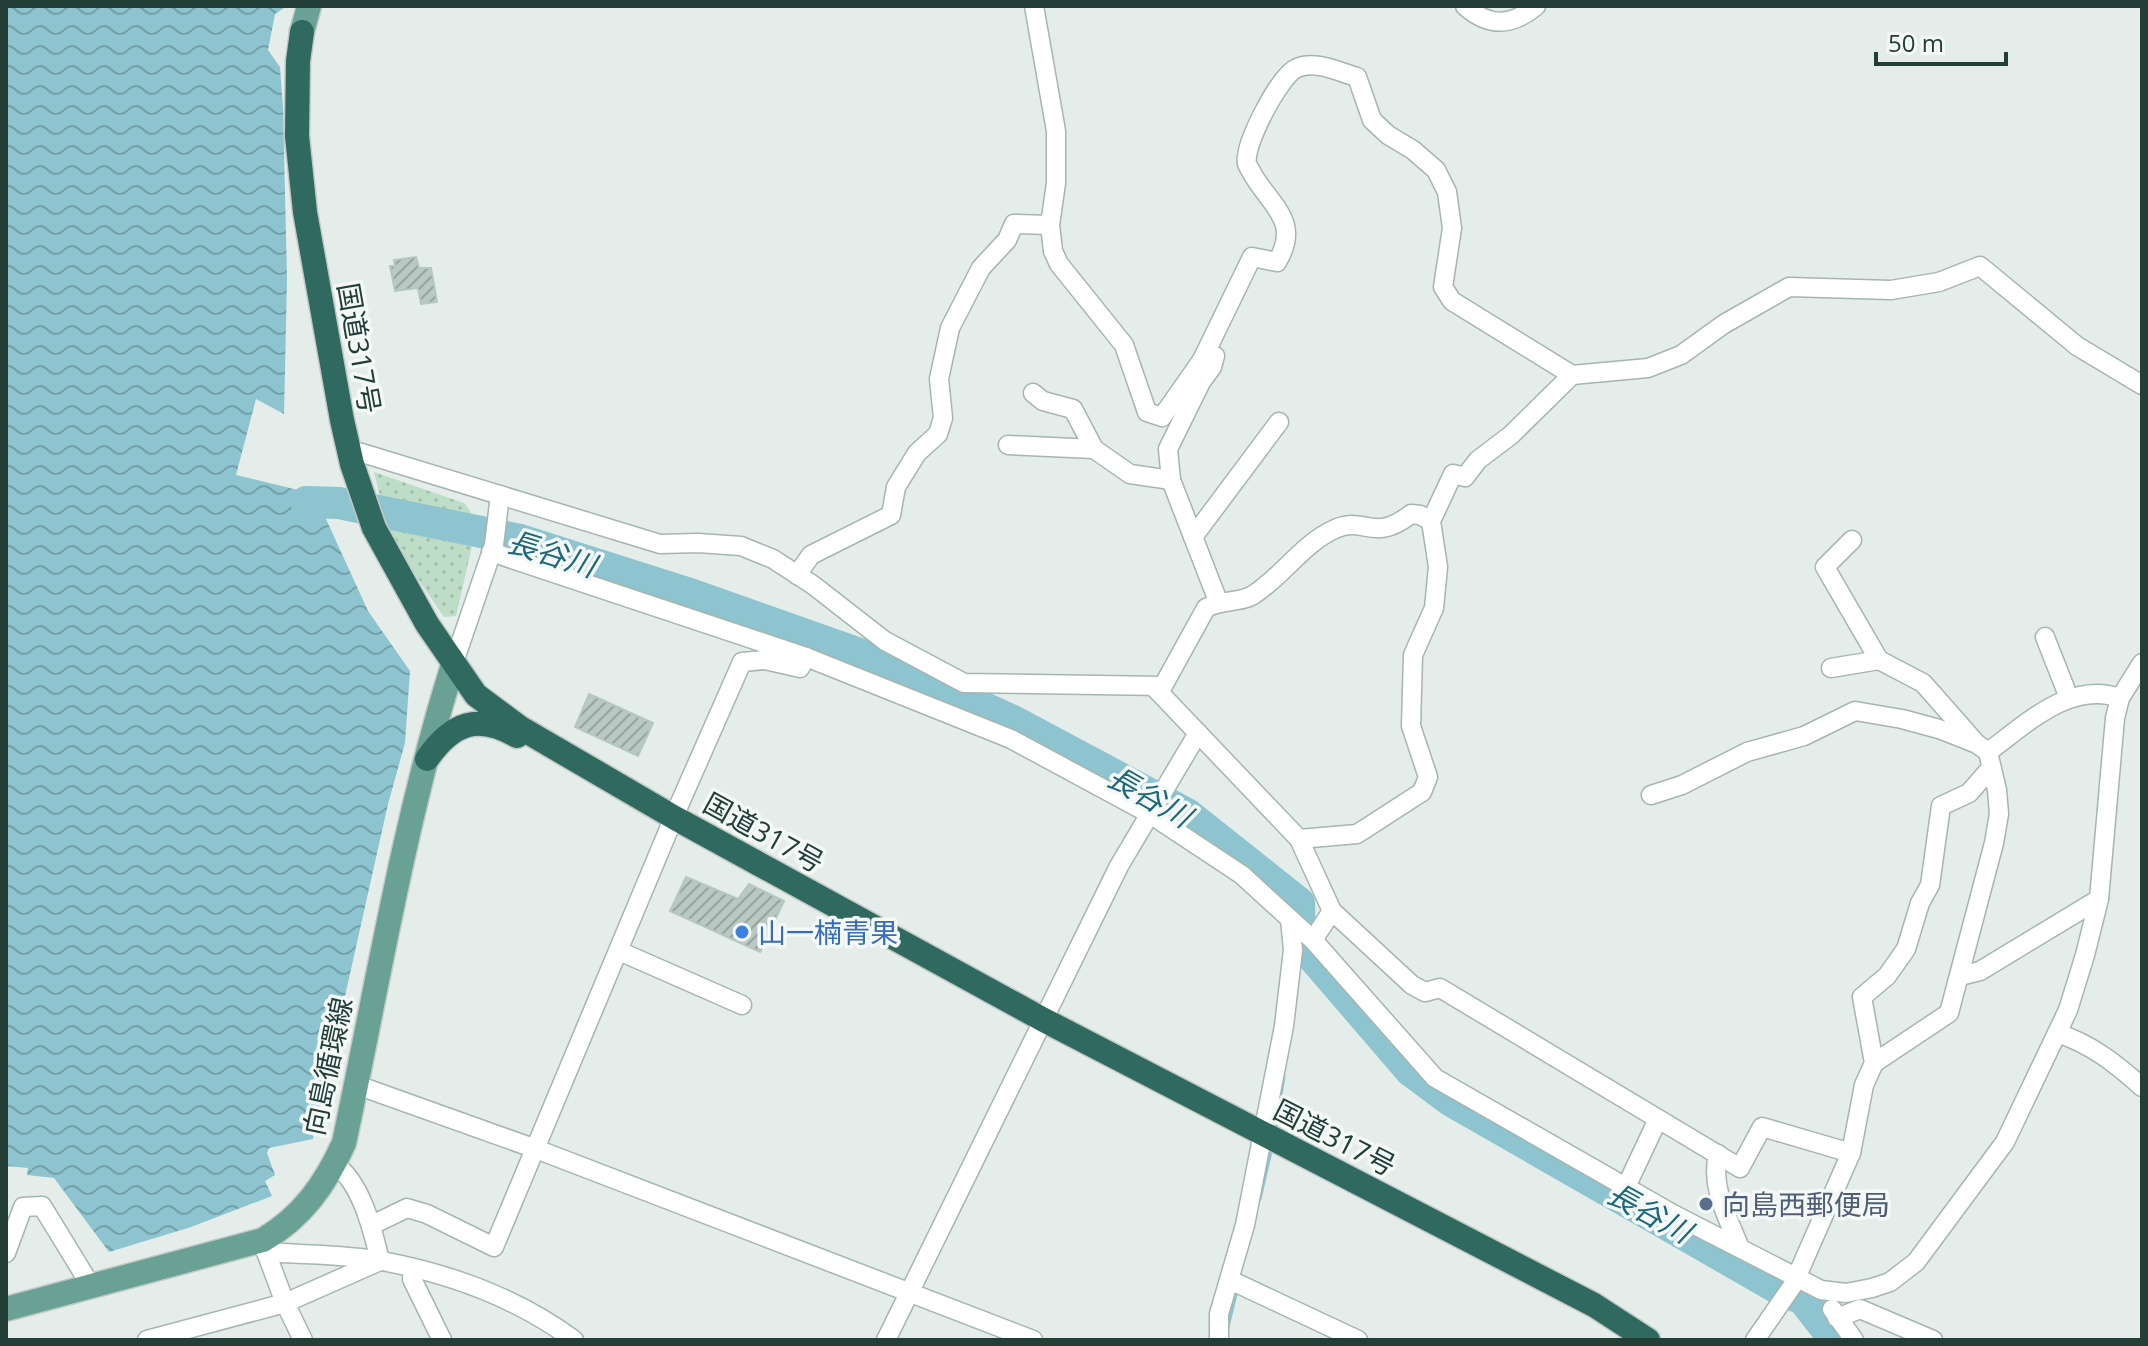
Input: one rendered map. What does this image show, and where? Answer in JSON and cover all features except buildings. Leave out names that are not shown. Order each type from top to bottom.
[{"type":"highway","name":"国道317号","points":[[302,32],[298,61],[297,136],[304,197],[351,458],[374,528],[427,624],[476,695],[519,727],[675,818],[1042,1019],[1594,1305],[1648,1340]]},
{"type":"highway","points":[[427,759],[440,741],[452,732],[479,723],[498,726],[591,780],[675,818]]},
{"type":"main road","points":[[302,32],[309,6]]},
{"type":"main road","name":"向島循環線","points":[[6,1309],[264,1246],[308,1206],[344,1143],[384,936],[453,665]]},
{"type":"street","points":[[1034,6],[1056,131],[1056,183],[1049,237],[1059,264],[1124,345],[1147,412],[1162,417],[1202,360],[1252,257],[1277,262],[1286,248],[1288,230],[1277,206],[1247,164],[1248,146],[1287,74],[1299,67],[1316,65],[1357,77],[1372,120],[1436,170],[1447,192],[1452,228],[1443,287],[1452,301],[1572,375],[1648,368],[1681,355],[1724,324],[1789,287],[1891,290],[1939,282],[1980,266],[2077,346],[2142,385]]},
{"type":"street","points":[[1465,6],[1484,19],[1504,22],[1520,19],[1536,6]]},
{"type":"street","points":[[797,575],[811,555],[891,515],[896,487],[911,461],[938,434],[943,418],[939,379],[950,328],[981,268],[1007,240],[1014,224],[1050,225]]},
{"type":"street","points":[[1202,360],[1215,356],[1168,449],[1171,480],[1218,601]]},
{"type":"street","points":[[1299,839],[1357,834],[1422,792],[1428,777],[1411,726],[1413,655],[1434,608],[1438,567],[1431,521],[1453,474],[1465,477],[1478,460],[1511,435],[1572,375]]},
{"type":"street","points":[[1033,393],[1043,401],[1073,409],[1094,449],[1130,474],[1171,480]]},
{"type":"street","points":[[1193,537],[1279,422]]},
{"type":"street","points":[[1008,445],[1094,449]]},
{"type":"street","points":[[351,458],[362,453],[499,499],[660,544],[741,546],[773,559],[885,641],[964,683],[1163,686],[1206,608],[1218,601],[1251,598],[1321,537],[1337,527],[1381,530],[1396,526],[1411,514],[1431,521]]},
{"type":"street","points":[[453,665],[492,548],[499,499]]},
{"type":"street","points":[[1755,1340],[1797,1277],[1851,1153],[1864,1085],[1874,1063],[1949,1013],[1999,814],[1985,755],[1923,683],[1879,660],[1825,567],[1852,540]]},
{"type":"street","points":[[492,548],[806,657],[1011,739],[1152,811],[1242,875],[1313,940],[1435,1078],[1740,1248],[1821,1290],[1846,1293],[1890,1282],[1916,1262],[2005,1142],[2068,1010],[2099,899],[2115,718],[2120,698],[2142,663]]},
{"type":"street","points":[[2045,637],[2069,698]]},
{"type":"street","points":[[372,1225],[407,1208],[427,1214],[494,1247],[742,662],[765,660],[800,668],[806,657]]},
{"type":"street","points":[[1831,668],[1879,660]]},
{"type":"street","points":[[1154,687],[1299,839],[1332,911],[1412,985],[1425,992],[1440,988],[1740,1168],[1762,1127],[1851,1153]]},
{"type":"street","points":[[1874,1063],[1862,997],[1887,976],[1906,949],[1920,903],[1930,885],[1941,806],[1969,793],[1985,755],[2045,711],[2069,698],[2108,693],[2120,698]]},
{"type":"street","points":[[1651,795],[1682,785],[1747,752],[1804,736],[1855,711],[1939,729],[1985,755]]},
{"type":"street","points":[[886,1340],[1119,866],[1198,733]]},
{"type":"street","points":[[1960,976],[1980,971],[2099,899]]},
{"type":"street","points":[[1313,940],[1332,911]]},
{"type":"street","points":[[1219,1340],[1219,1314],[1230,1280],[1263,1134],[1290,990],[1293,950],[1290,919]]},
{"type":"street","points":[[619,951],[742,1005]]},
{"type":"street","points":[[2057,1033],[2082,1041],[2113,1061],[2142,1087]]},
{"type":"street","points":[[354,1084],[536,1149],[1033,1340]]},
{"type":"street","points":[[1626,1187],[1658,1119]]},
{"type":"street","points":[[1718,1154],[1714,1170],[1716,1184],[1740,1248]]},
{"type":"street","points":[[334,1164],[344,1171],[372,1225],[380,1261]]},
{"type":"street","points":[[6,1253],[23,1207],[42,1206],[91,1286]]},
{"type":"street","points":[[303,1340],[285,1303],[264,1246],[380,1261],[479,1286],[545,1319],[574,1340]]},
{"type":"street","points":[[147,1340],[167,1338],[285,1303],[380,1261]]},
{"type":"street","points":[[413,1268],[412,1279],[442,1340]]},
{"type":"street","points":[[1230,1280],[1358,1340]]},
{"type":"street","points":[[1821,1290],[1854,1340]]},
{"type":"street","points":[[1837,1318],[1860,1309],[1933,1340]]},
{"type":"green space","points":[[374,472],[464,503],[470,511],[474,537],[456,616],[444,617],[399,551],[387,525]]},
{"type":"water","points":[[6,6],[287,6],[275,14],[268,50],[280,67],[283,107],[287,279],[284,414],[256,399],[236,475],[327,497],[326,519],[368,611],[410,671],[405,743],[388,804],[313,1139],[269,1148],[267,1153],[275,1175],[265,1181],[272,1196],[191,1227],[109,1252],[54,1178],[27,1175],[28,1168],[6,1166]]},
{"type":"waterway","name":"長谷川","points":[[306,502],[339,503],[520,540],[693,595],[888,664],[1015,722],[1187,814],[1299,903],[1300,942],[1411,1071],[1450,1100],[1783,1291],[1803,1299],[1835,1340]]},
{"type":"waterway","points":[[1274,1133],[1283,1076]]},
{"type":"waterway","points":[[1259,1199],[1271,1147]]},
{"type":"waterway","points":[[1227,1327],[1237,1286]]},
{"type":"place","name":"山一楠青果","points":[[742,932]]},
{"type":"place","name":"向島西郵便局","points":[[1706,1204]]}]
